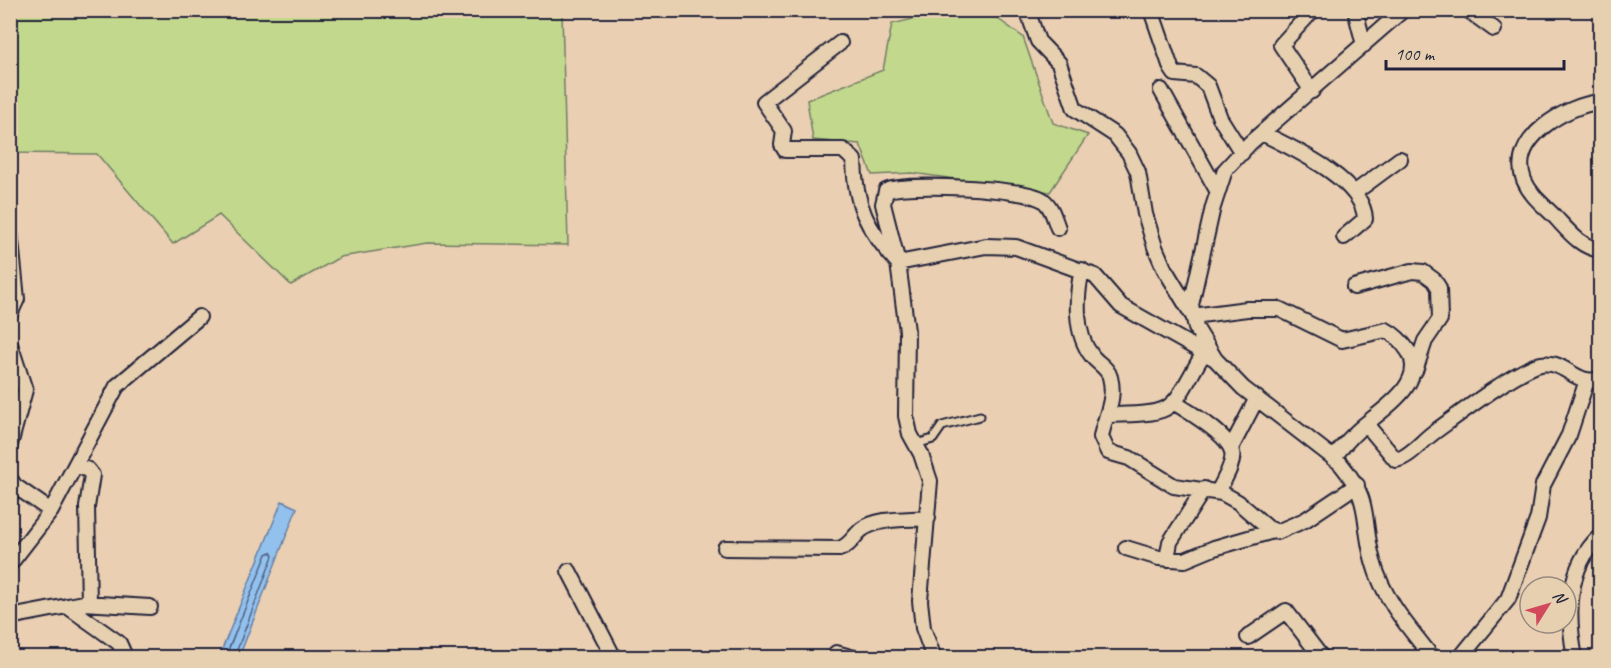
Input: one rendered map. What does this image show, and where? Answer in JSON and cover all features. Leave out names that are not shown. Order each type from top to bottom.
[{"type":"street","points":[[1027,10],[1038,41],[1059,63],[1075,110],[1115,135],[1129,153],[1138,172],[1145,214],[1155,247],[1164,268],[1194,316]]},
{"type":"street","points":[[1151,10],[1171,68],[1175,74],[1196,76],[1208,86],[1220,118],[1242,153]]},
{"type":"street","points":[[1312,91],[1281,45],[1313,10]]},
{"type":"street","points":[[1355,10],[1364,45]]},
{"type":"street","points":[[1209,357],[1196,328],[1191,305],[1225,170],[1262,134],[1403,10]]},
{"type":"street","points":[[1468,10],[1494,29]]},
{"type":"street","points":[[840,43],[764,102],[784,131],[782,145],[785,150],[843,150],[850,154],[854,160],[860,208],[876,237],[898,263]]},
{"type":"street","points":[[1161,90],[1218,192]]},
{"type":"street","points":[[1600,102],[1574,108],[1550,121],[1532,140],[1521,160],[1523,178],[1533,195],[1582,244],[1600,250]]},
{"type":"street","points":[[1262,134],[1311,159],[1337,177],[1354,193],[1365,212],[1365,219],[1344,237]]},
{"type":"street","points":[[1354,193],[1400,159]]},
{"type":"street","points":[[934,657],[923,628],[920,601],[930,481],[910,434],[906,416],[907,331],[898,263],[883,204],[886,191],[893,187],[977,189],[1032,195],[1049,207],[1058,228]]},
{"type":"street","points":[[10,231],[17,299],[10,314]]},
{"type":"street","points":[[898,263],[1002,245],[1017,247],[1095,276],[1120,306],[1209,357],[1257,399],[1333,458],[1357,485],[1365,509],[1372,560],[1379,580],[1406,627],[1433,657]]},
{"type":"street","points":[[1082,270],[1076,300],[1085,345],[1091,356],[1110,374],[1113,399],[1101,436],[1108,453],[1129,458],[1174,486],[1211,490],[1238,502],[1273,531]]},
{"type":"street","points":[[1333,458],[1395,398],[1415,372],[1425,341],[1440,319],[1438,288],[1434,280],[1423,272],[1412,271],[1354,287]]},
{"type":"street","points":[[1194,316],[1247,309],[1280,309],[1342,340],[1386,330],[1399,339],[1407,349],[1415,372]]},
{"type":"street","points":[[13,557],[51,511],[117,386],[199,317]]},
{"type":"street","points":[[10,344],[25,390],[10,445]]},
{"type":"street","points":[[1109,415],[1164,411],[1175,403],[1209,357]]},
{"type":"street","points":[[1366,424],[1396,460],[1497,389],[1537,365],[1554,364],[1594,379],[1543,485],[1538,518],[1508,599],[1460,657]]},
{"type":"street","points":[[1167,559],[1170,542],[1211,490],[1232,458],[1232,448],[1257,399]]},
{"type":"street","points":[[1175,403],[1204,421],[1232,448]]},
{"type":"street","points":[[76,465],[88,470],[92,475],[87,507],[89,603]]},
{"type":"street","points":[[10,479],[15,486],[51,511]]},
{"type":"street","points":[[1126,548],[1167,559],[1185,560],[1214,548],[1273,531],[1282,532],[1305,520],[1357,485]]},
{"type":"street","points":[[725,548],[839,549],[848,545],[862,529],[878,522],[928,518]]},
{"type":"street","points":[[1575,657],[1569,611],[1572,591],[1581,561],[1600,536]]},
{"type":"street","points":[[569,570],[614,657]]},
{"type":"street","points":[[10,617],[89,603],[150,607]]},
{"type":"street","points":[[67,606],[119,643],[123,652],[120,657]]},
{"type":"street","points":[[1248,637],[1286,611],[1322,657]]},
{"type":"street","points":[[836,653],[854,657]]},
{"type":"lane","points":[[916,444],[933,439],[942,426],[980,417]]},
{"type":"green space","points":[[11,10],[562,11],[568,245],[427,243],[340,257],[291,285],[219,215],[173,244],[97,154],[11,153]]},
{"type":"green space","points":[[946,11],[987,11],[1023,37],[1053,123],[1088,135],[1050,192],[912,173],[872,175],[860,144],[813,140],[807,100],[883,70],[892,24]]},
{"type":"water","points":[[282,501],[297,508],[239,657],[219,657]]}]
